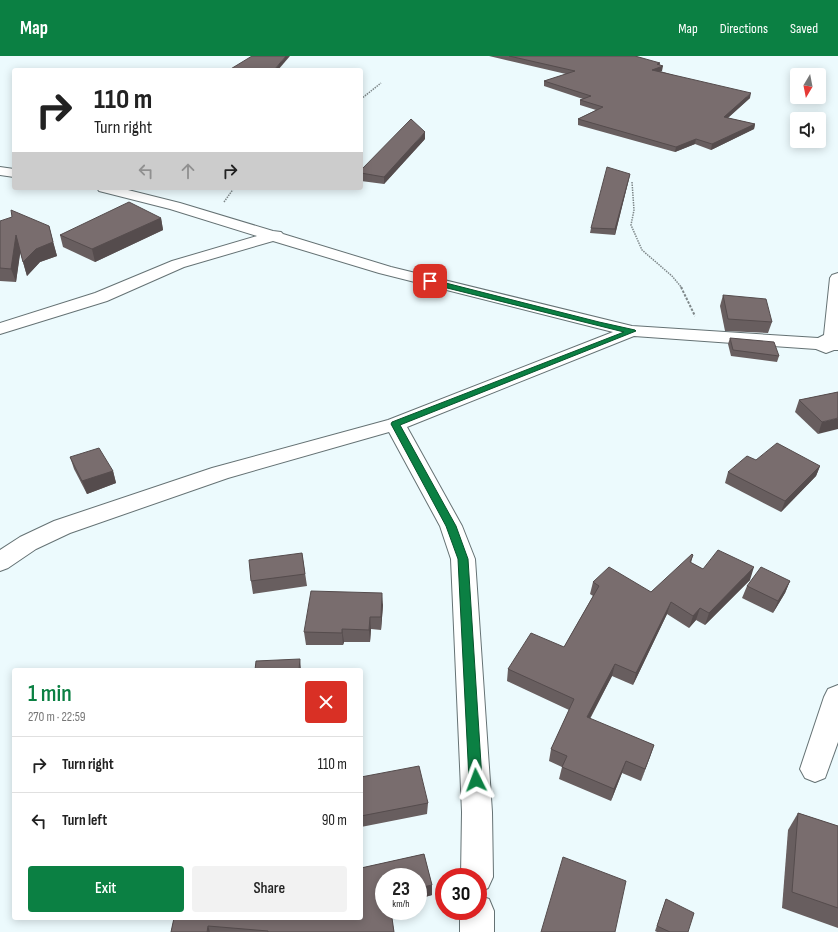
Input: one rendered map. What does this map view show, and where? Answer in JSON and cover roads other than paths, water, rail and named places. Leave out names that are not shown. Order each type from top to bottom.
[{"type":"street","points":[[0,171],[12,173]]},
{"type":"street","points":[[112,190],[175,206],[276,235],[385,270],[599,324],[632,331],[830,344]]},
{"type":"street","points":[[0,329],[101,297],[178,264],[276,235]]},
{"type":"street","points":[[830,344],[833,338],[838,278]]},
{"type":"street","points":[[0,562],[28,543],[62,527],[220,473],[395,424],[632,331]]},
{"type":"street","points":[[830,344],[838,357]]},
{"type":"street","points":[[395,424],[451,526],[463,559],[477,812],[477,868]]},
{"type":"street","points":[[815,769],[838,697]]},
{"type":"street","points":[[477,920],[477,932]]}]
